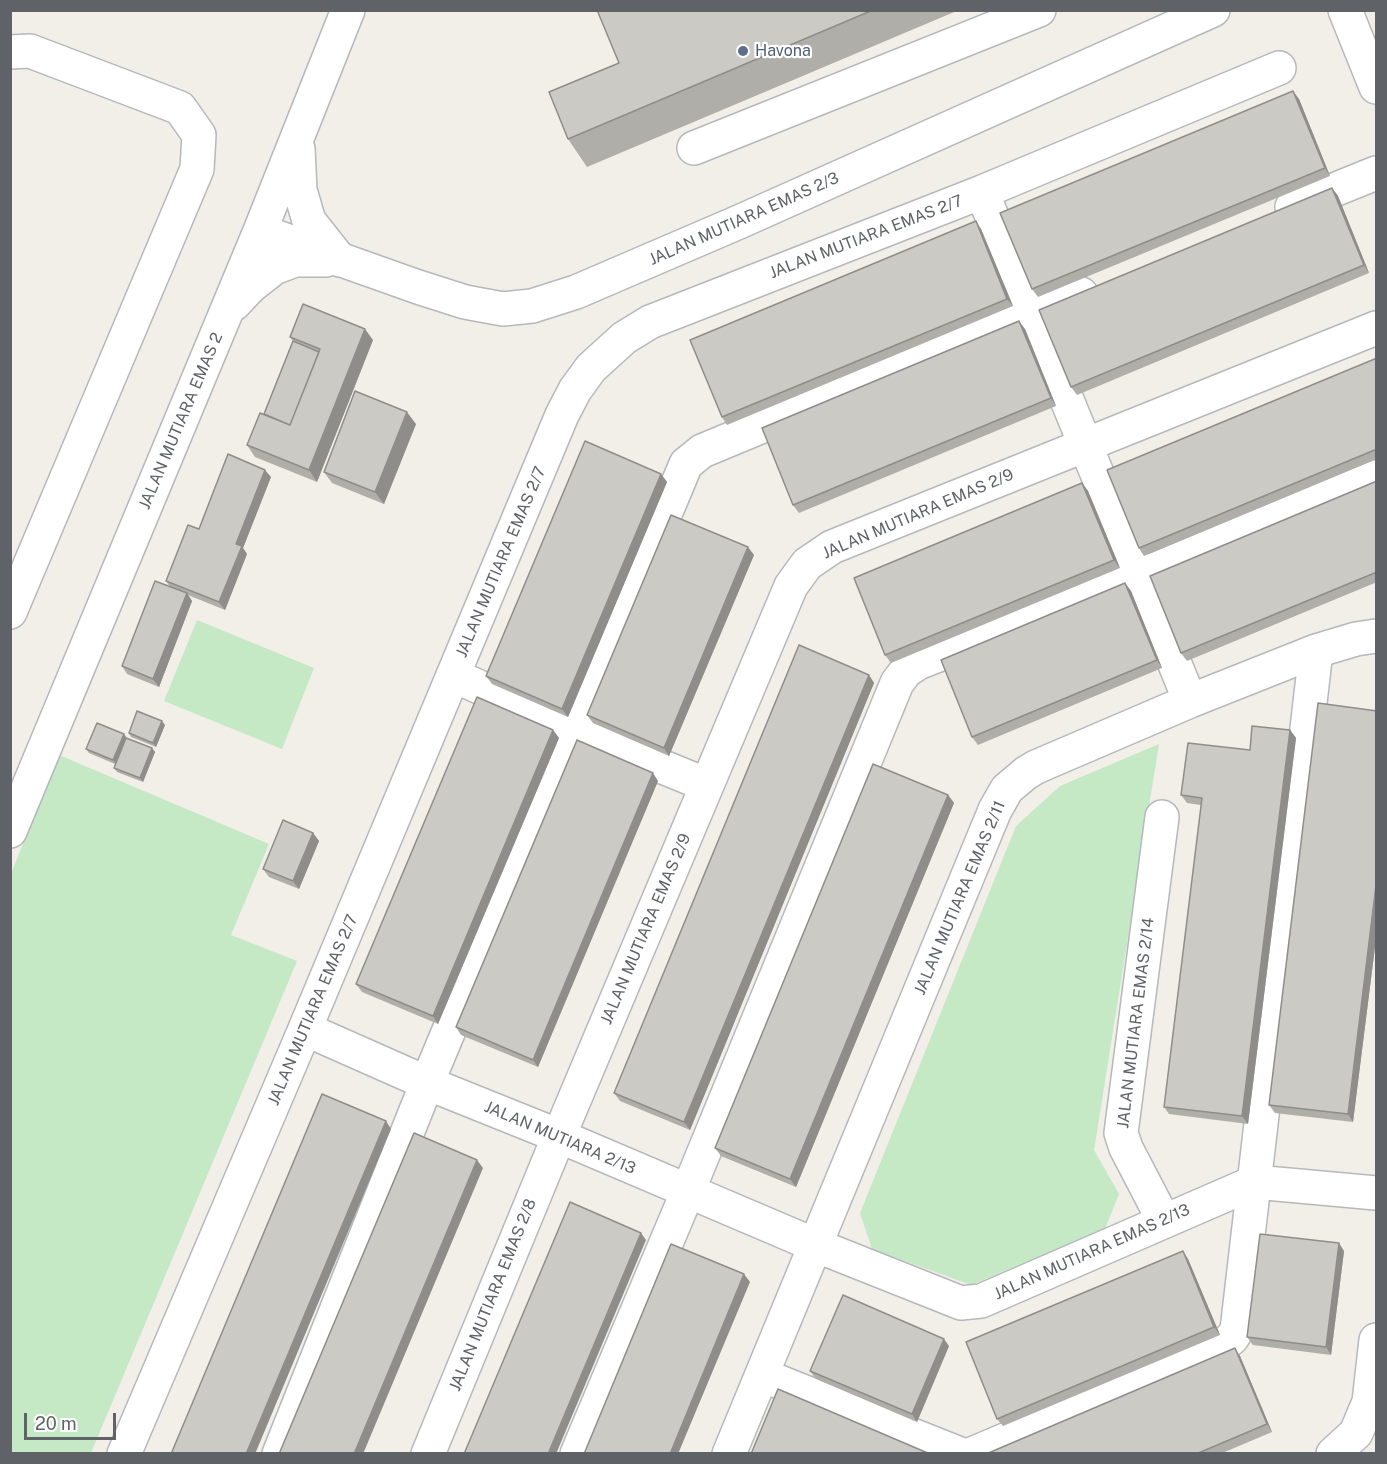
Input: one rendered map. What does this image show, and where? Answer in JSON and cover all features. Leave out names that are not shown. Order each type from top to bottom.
[{"type":"street","name":"JALAN MUTIARA EMAS 2","points":[[10,831],[260,231],[348,10]]},
{"type":"street","points":[[694,148],[1039,10]]},
{"type":"street","name":"JALAN MUTIARA EMAS 2/3","points":[[260,231],[465,302],[503,309],[532,306],[576,292],[740,222],[1213,10]]},
{"type":"street","points":[[1345,10],[1377,87]]},
{"type":"street","points":[[10,52],[30,51],[180,108],[199,135],[197,169],[10,612]]},
{"type":"street","name":"JALAN MUTIARA EMAS 2/7","points":[[124,1454],[562,415],[575,390],[591,368],[606,352],[650,322],[982,192],[1279,68]]},
{"type":"street","points":[[300,132],[297,162],[300,190],[309,221],[340,260]]},
{"type":"street","points":[[1266,218],[1377,173]]},
{"type":"street","points":[[982,192],[1190,701]]},
{"type":"street","points":[[226,312],[251,286],[274,268],[295,260],[340,260]]},
{"type":"street","points":[[279,1454],[427,1083],[682,471],[690,459],[713,446],[1110,282]]},
{"type":"street","name":"JALAN MUTIARA EMAS 2/9","points":[[559,1136],[791,586],[807,564],[832,547],[1377,328]]},
{"type":"street","points":[[577,1454],[901,677],[911,666],[918,663],[1139,576],[1377,477]]},
{"type":"street","name":"JALAN MUTIARA EMAS 2/11","points":[[729,1454],[995,810],[1007,789],[1036,767],[1190,701],[1316,651],[1356,639],[1377,636]]},
{"type":"street","points":[[972,1454],[1226,1345],[1232,1338],[1239,1320],[1316,651]]},
{"type":"street","points":[[453,675],[575,731],[706,785]]},
{"type":"street","points":[[10,819],[29,788]]},
{"type":"street","name":"JALAN MUTIARA EMAS 2/14","points":[[1162,817],[1121,1133],[1126,1148],[1164,1221]]},
{"type":"street","name":"JALAN MUTIARA 2/13","points":[[305,1029],[427,1083],[559,1136],[815,1245]]},
{"type":"street","name":"JALAN MUTIARA EMAS 2/8","points":[[428,1454],[559,1136]]},
{"type":"street","name":"JALAN MUTIARA EMAS 2/13","points":[[815,1245],[954,1302],[968,1304],[981,1301],[1255,1182],[1377,1193]]},
{"type":"street","points":[[1333,1454],[1356,1433],[1369,1402],[1377,1340]]},
{"type":"street","points":[[762,1375],[960,1454]]},
{"type":"green space","points":[[197,620],[314,668],[282,749],[164,701]]},
{"type":"green space","points":[[1159,744],[1094,1150],[1119,1194],[1105,1229],[971,1285],[872,1249],[860,1213],[1016,826],[1060,786]]},
{"type":"green space","points":[[59,755],[269,844],[231,935],[297,961],[91,1453],[11,1453],[10,876]]},
{"type":"building","points":[[597,10],[873,10],[568,139],[549,92],[619,63]]},
{"type":"building","points":[[1293,91],[1325,168],[1032,289],[1000,213]]},
{"type":"building","points":[[1332,188],[1364,265],[1071,387],[1039,310]]},
{"type":"building","points":[[976,221],[1007,299],[722,417],[690,340]]},
{"type":"building","points":[[303,304],[365,329],[309,470],[247,445],[260,413],[290,425],[320,349],[290,337]]},
{"type":"building","points":[[1019,321],[1051,398],[793,505],[762,428]]},
{"type":"building","points":[[293,341],[319,352],[290,425],[264,414]]},
{"type":"building","points":[[1377,358],[1377,449],[1139,548],[1107,470]]},
{"type":"building","points":[[355,391],[407,412],[375,492],[324,472]]},
{"type":"building","points":[[585,441],[661,474],[562,709],[486,676]]},
{"type":"building","points":[[228,454],[265,470],[236,544],[242,546],[219,602],[166,581],[188,525],[199,529]]},
{"type":"building","points":[[1377,481],[1377,572],[1181,653],[1150,576]]},
{"type":"building","points":[[1082,483],[1114,560],[885,655],[854,578]]},
{"type":"building","points":[[671,515],[748,547],[664,748],[587,715]]},
{"type":"building","points":[[155,581],[187,593],[153,679],[122,666]]},
{"type":"building","points":[[1125,583],[1157,660],[972,737],[941,660]]},
{"type":"building","points":[[799,645],[869,675],[684,1122],[614,1093]]},
{"type":"building","points":[[477,697],[553,730],[433,1016],[356,984]]},
{"type":"building","points":[[1318,703],[1377,711],[1377,877],[1348,1114],[1269,1105]]},
{"type":"building","points":[[137,711],[162,721],[153,743],[129,733]]},
{"type":"building","points":[[97,723],[124,734],[113,760],[86,749]]},
{"type":"building","points":[[1252,726],[1290,730],[1242,1116],[1164,1107],[1202,798],[1181,795],[1188,743],[1250,750]]},
{"type":"building","points":[[126,738],[152,748],[140,778],[114,768]]},
{"type":"building","points":[[577,740],[653,773],[533,1060],[456,1027]]},
{"type":"building","points":[[873,764],[948,795],[790,1179],[715,1148]]},
{"type":"building","points":[[283,820],[313,833],[293,881],[263,869]]},
{"type":"building","points":[[322,1094],[386,1121],[246,1454],[171,1454]]},
{"type":"building","points":[[414,1133],[477,1160],[354,1454],[279,1454]]},
{"type":"building","points":[[570,1202],[641,1233],[548,1454],[464,1454]]},
{"type":"building","points":[[1260,1234],[1339,1243],[1326,1347],[1247,1337]]},
{"type":"building","points":[[671,1244],[744,1274],[670,1454],[584,1454]]},
{"type":"building","points":[[1183,1251],[1214,1327],[997,1419],[966,1342]]},
{"type":"building","points":[[843,1295],[944,1339],[912,1414],[810,1371]]},
{"type":"building","points":[[1235,1348],[1267,1424],[1196,1454],[986,1454]]},
{"type":"building","points":[[778,1389],[930,1454],[751,1454]]},
{"type":"place","name":"Havona","points":[[743,51]]}]
